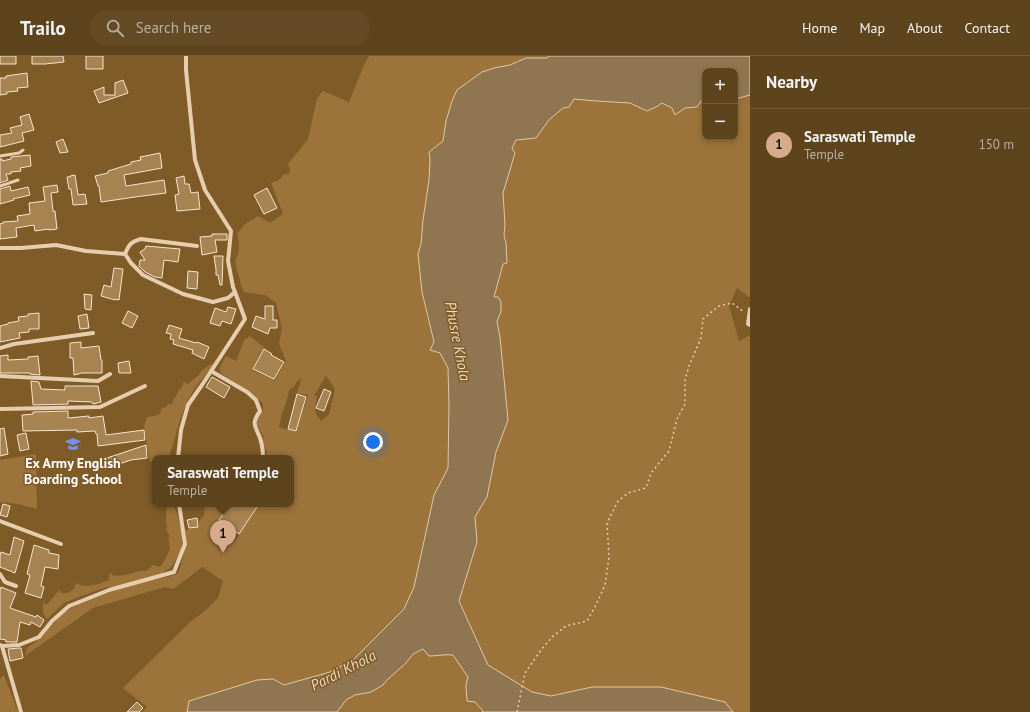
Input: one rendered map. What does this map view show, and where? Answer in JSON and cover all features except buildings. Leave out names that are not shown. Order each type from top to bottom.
[{"type":"street","points":[[178,455],[181,430],[188,405],[245,319],[234,292],[228,261],[231,231],[205,190],[195,160],[186,70],[186,56]]},
{"type":"street","points":[[125,254],[133,241],[141,239],[198,246]]},
{"type":"street","points":[[0,248],[56,245],[125,254]]},
{"type":"street","points":[[125,254],[131,263],[143,275],[183,294],[213,302],[228,298],[234,292]]},
{"type":"street","points":[[750,309],[748,324],[750,325]]},
{"type":"street","points":[[0,348],[14,344],[93,333]]},
{"type":"street","points":[[211,371],[247,392],[256,400],[260,411],[255,418],[255,426],[260,439],[263,455]]},
{"type":"street","points":[[0,376],[98,382],[110,374]]},
{"type":"street","points":[[0,409],[100,407],[145,386]]},
{"type":"street","points":[[21,712],[1,646],[19,645],[39,637],[52,621],[69,606],[109,590],[174,572],[185,544],[179,507]]},
{"type":"street","points":[[0,521],[61,544]]},
{"type":"street","points":[[0,574],[5,582],[16,586]]},
{"type":"lane","points":[[0,156],[19,153],[23,150]]},
{"type":"lane","points":[[0,186],[18,180]]},
{"type":"path","points":[[517,712],[525,672],[541,650],[552,637],[566,626],[587,621],[596,605],[605,585],[608,557],[607,523],[618,501],[628,493],[646,488],[650,473],[669,451],[677,419],[684,404],[684,380],[701,338],[703,319],[719,306],[732,303],[749,315]]},
{"type":"shaded area","points":[[369,56],[549,56],[547,58],[526,58],[510,65],[494,68],[446,121],[443,141],[429,152],[429,180],[421,244],[418,254],[422,292],[434,342],[448,368],[448,468],[434,495],[414,587],[404,609],[353,660],[330,672],[284,685],[273,679],[257,680],[189,701],[187,712],[142,712],[147,707],[123,688],[191,621],[205,611],[218,598],[223,581],[202,567],[173,589],[165,587],[93,608],[25,656],[27,648],[44,635],[61,615],[86,600],[143,582],[172,576],[178,573],[184,552],[185,530],[199,527],[199,521],[204,516],[205,507],[226,507],[217,523],[235,542],[258,507],[294,507],[294,455],[266,455],[267,452],[262,442],[264,437],[257,425],[257,418],[263,411],[263,403],[222,374],[219,369],[226,356],[236,361],[244,340],[250,336],[264,347],[253,367],[253,371],[275,380],[286,361],[279,344],[282,328],[276,303],[265,295],[244,292],[241,285],[235,262],[239,250],[237,234],[245,224],[258,216],[270,223],[283,214],[271,183],[281,178],[283,175],[289,174],[290,169],[288,164],[308,139],[317,98],[323,91],[349,102]],"holes":[[[326,376],[335,389],[329,414],[321,421],[315,412],[317,396],[314,396]],[[302,378],[297,393],[308,395],[296,432],[279,427],[289,390]]]},
{"type":"shaded area","points":[[750,95],[750,298],[737,288],[729,306],[739,341],[750,335],[750,712],[733,712],[725,702],[661,687],[592,687],[551,696],[532,692],[488,665],[459,600],[477,542],[475,517],[487,497],[496,452],[508,420],[500,337],[497,321],[501,312],[494,297],[503,264],[506,243],[504,235],[505,225],[503,193],[515,153],[512,148],[516,139],[536,138],[554,114],[564,108],[569,107],[574,99],[630,103],[647,111],[662,103],[672,108],[675,115],[685,108],[697,107],[702,100],[702,140],[738,140],[738,98]]},
{"type":"shaded area","points":[[214,362],[194,389],[188,400],[170,455],[152,455],[152,462],[150,462],[144,427],[147,417],[160,414],[162,408],[172,404],[183,383],[185,382],[188,384],[200,374],[202,370]]},
{"type":"shaded area","points":[[36,454],[37,509],[18,504],[0,502],[0,460]]},
{"type":"shaded area","points":[[167,507],[174,507],[177,513],[183,539],[181,552],[170,568],[159,575],[118,586],[107,587],[76,598],[64,603],[47,619],[45,617],[43,612],[43,598],[44,604],[47,604],[59,590],[61,593],[68,593],[74,589],[76,583],[88,586],[101,583],[109,580],[110,572],[112,575],[118,576],[139,571],[146,571],[153,565],[160,567],[170,548],[168,538],[170,536],[166,530]]},
{"type":"shaded area","points":[[424,649],[437,656],[445,654],[453,655],[468,677],[466,685],[475,702],[483,711],[482,712],[337,712],[346,700],[355,695],[371,692],[383,685],[406,663],[413,654]]},
{"type":"shaded area","points":[[4,675],[18,712],[0,712],[0,678]]},
{"type":"water","points":[[549,56],[750,56],[750,95],[738,98],[738,68],[702,68],[702,101],[697,107],[685,108],[675,115],[672,108],[662,103],[647,111],[630,103],[574,99],[569,107],[563,108],[549,120],[536,138],[516,140],[512,148],[515,153],[503,193],[505,225],[504,235],[507,263],[503,264],[494,297],[498,297],[501,302],[501,312],[497,321],[500,337],[508,420],[496,452],[487,497],[475,517],[477,542],[459,601],[488,665],[532,692],[551,696],[592,687],[661,687],[725,702],[733,712],[482,712],[483,711],[475,702],[467,701],[466,685],[468,677],[453,655],[429,656],[423,649],[413,654],[406,663],[383,685],[371,692],[355,695],[346,700],[337,712],[187,712],[189,701],[257,680],[273,679],[284,685],[330,672],[353,660],[404,609],[414,587],[434,495],[448,468],[448,368],[440,353],[430,350],[434,342],[422,292],[418,254],[421,244],[429,180],[429,152],[443,141],[446,121],[457,90],[482,72],[510,65],[526,58],[547,58]]},
{"type":"place","name":"Ex Army English Boarding School","points":[[73,444]]},
{"type":"place","name":"Saraswati Temple","points":[[223,553]]},
{"type":"water label","name":"Phusre Khola","points":[[458,341]]},
{"type":"water label","name":"Pardi Khola","points":[[343,670]]}]
